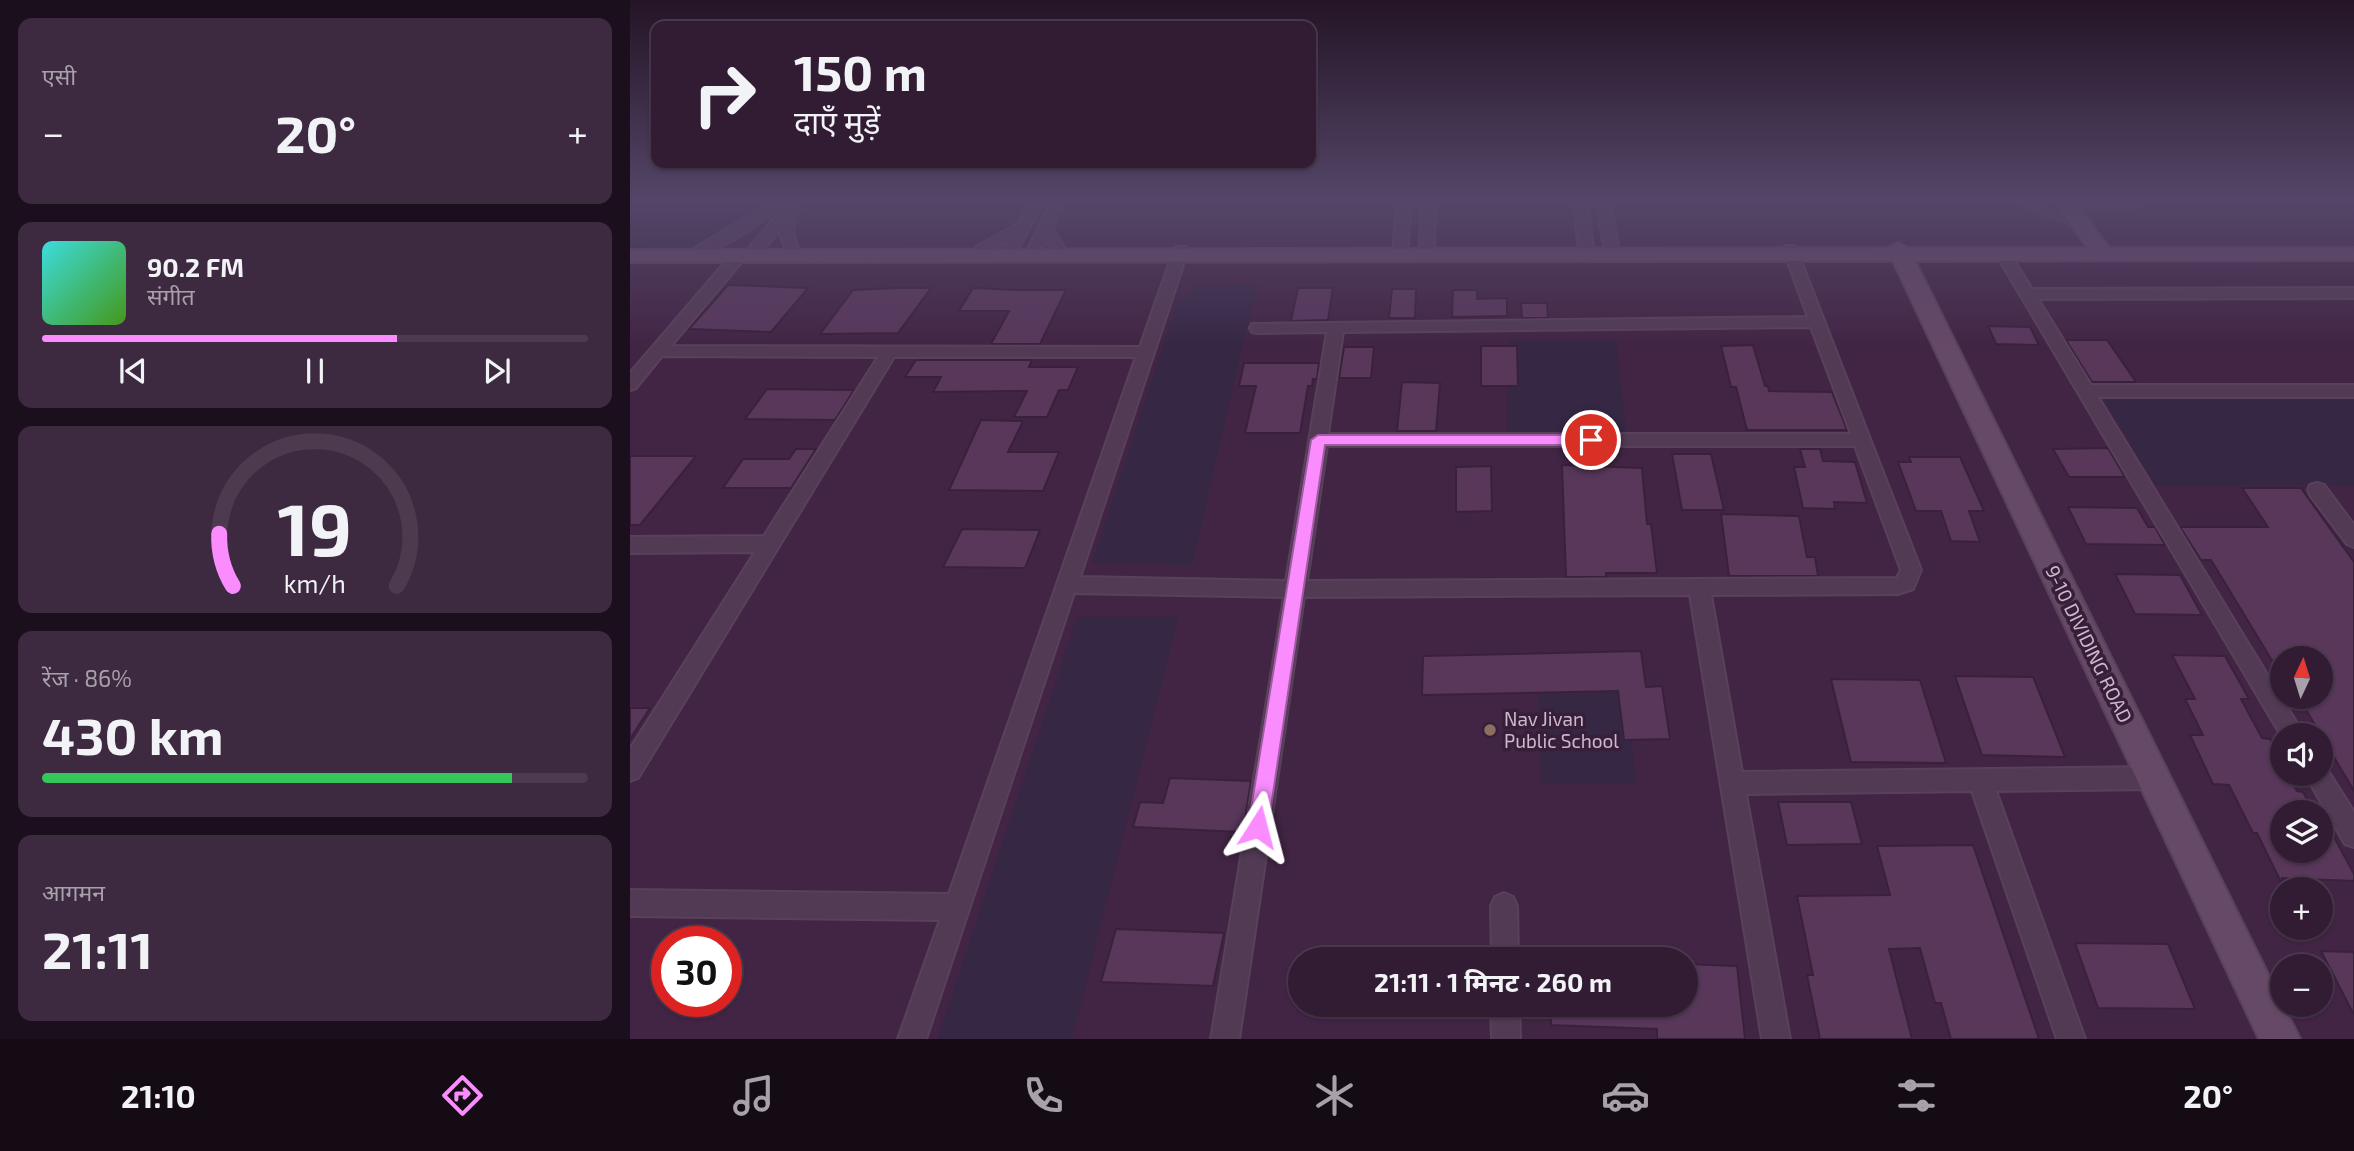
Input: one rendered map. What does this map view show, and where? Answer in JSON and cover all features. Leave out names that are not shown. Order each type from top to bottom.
[{"type":"street","points":[[630,384],[746,249]]},
{"type":"street","points":[[1020,253],[1024,249]]},
{"type":"street","points":[[630,256],[2197,249]]},
{"type":"street","points":[[630,250],[699,250],[742,254],[792,250],[981,250],[1020,253],[1059,250],[1180,254]]},
{"type":"street","points":[[1067,585],[1295,589],[1898,586],[1906,583],[1910,570],[1791,252]]},
{"type":"street","points":[[1900,252],[2354,254]]},
{"type":"street","name":"9-10 DIVIDING ROAD","points":[[1900,252],[2280,1039]]},
{"type":"street","points":[[912,1039],[1180,254]]},
{"type":"street","points":[[2003,254],[2286,723]]},
{"type":"street","points":[[2026,293],[2354,293]]},
{"type":"street","points":[[1258,328],[1818,322]]},
{"type":"street","points":[[1225,1039],[1336,328]]},
{"type":"street","points":[[658,351],[1147,352]]},
{"type":"street","points":[[630,770],[888,352]]},
{"type":"street","points":[[2085,391],[2354,391]]},
{"type":"street","points":[[1318,440],[1863,440]]},
{"type":"street","points":[[2317,490],[2354,539]]},
{"type":"street","points":[[630,545],[770,544]]},
{"type":"street","points":[[1699,586],[1776,1039]]},
{"type":"street","points":[[1732,783],[2154,778]]},
{"type":"street","points":[[1980,780],[2071,1039]]},
{"type":"street","points":[[2324,786],[2354,835]]},
{"type":"street","points":[[630,903],[957,907]]},
{"type":"street","points":[[1504,906],[1505,947]]},
{"type":"street","points":[[1505,1017],[1506,1039]]},
{"type":"shaded area","points":[[1257,285],[1192,565],[1092,564],[1176,305],[1194,287]]},
{"type":"shaded area","points":[[1507,339],[1616,339],[1627,435],[1507,434]]},
{"type":"shaded area","points":[[2104,400],[2354,400],[2354,486],[2156,486]]},
{"type":"shaded area","points":[[1077,617],[1178,617],[1072,1039],[937,1039]]},
{"type":"shaded area","points":[[1618,691],[1624,740],[1632,740],[1637,784],[1541,783],[1538,692]]},
{"type":"building","points":[[728,285],[808,288],[771,332],[689,329]]},
{"type":"building","points":[[931,288],[898,333],[820,334],[853,290]]},
{"type":"building","points":[[973,288],[1066,290],[1040,344],[991,344],[1009,311],[959,311]]},
{"type":"building","points":[[1298,288],[1333,288],[1328,320],[1291,321]]},
{"type":"building","points":[[1392,289],[1416,289],[1415,318],[1389,318]]},
{"type":"building","points":[[1453,290],[1477,290],[1477,299],[1507,298],[1507,316],[1452,317]]},
{"type":"building","points":[[1521,303],[1547,303],[1548,318],[1522,318]]},
{"type":"building","points":[[1988,326],[2030,327],[2039,345],[1996,344]]},
{"type":"building","points":[[2066,340],[2107,340],[2136,382],[2092,382]]},
{"type":"building","points":[[1753,345],[1765,386],[1768,386],[1769,391],[1832,392],[1847,430],[1747,430],[1736,387],[1731,387],[1721,346]]},
{"type":"building","points":[[1481,346],[1517,346],[1518,386],[1481,386]]},
{"type":"building","points":[[1344,347],[1374,347],[1371,378],[1339,378]]},
{"type":"building","points":[[916,360],[1032,360],[1029,367],[1078,367],[1068,390],[1059,390],[1047,417],[1014,417],[1027,391],[933,392],[941,377],[905,377]]},
{"type":"building","points":[[1244,363],[1319,363],[1317,379],[1313,379],[1312,386],[1308,386],[1300,433],[1245,433],[1256,386],[1239,386]]},
{"type":"building","points":[[1402,382],[1440,383],[1436,431],[1397,431]]},
{"type":"building","points":[[767,389],[854,390],[835,420],[745,419]]},
{"type":"building","points":[[981,420],[1023,421],[1008,452],[1059,452],[1043,491],[949,490]]},
{"type":"building","points":[[2108,448],[2125,477],[2069,477],[2053,449]]},
{"type":"building","points":[[796,449],[816,449],[791,488],[723,488],[743,459],[789,459]]},
{"type":"building","points":[[1800,449],[1820,449],[1823,461],[1855,462],[1867,503],[1834,502],[1835,509],[1803,508],[1794,467],[1805,467]]},
{"type":"building","points":[[1672,454],[1711,454],[1724,510],[1682,510]]},
{"type":"building","points":[[630,456],[696,456],[640,525],[630,525]]},
{"type":"building","points":[[1909,457],[1960,457],[1984,511],[1969,511],[1980,542],[1951,541],[1941,511],[1916,511],[1898,462],[1911,462]]},
{"type":"building","points":[[1562,465],[1642,468],[1647,524],[1651,524],[1657,573],[1606,573],[1606,577],[1566,577]]},
{"type":"building","points":[[1491,466],[1492,511],[1456,512],[1456,467]]},
{"type":"building","points":[[2242,488],[2301,488],[2354,562],[2354,791],[2333,755],[2333,723],[2314,723],[2306,709],[2333,709],[2333,646],[2270,646],[2270,657],[2211,560],[2201,560],[2180,527],[2268,527]]},
{"type":"building","points":[[2068,507],[2137,508],[2148,527],[2155,527],[2165,545],[2086,544]]},
{"type":"building","points":[[1721,514],[1799,516],[1807,557],[1815,557],[1818,576],[1729,576]]},
{"type":"building","points":[[962,529],[1040,530],[1025,568],[943,567]]},
{"type":"building","points":[[2115,574],[2180,575],[2202,615],[2135,614]]},
{"type":"building","points":[[1641,651],[1646,687],[1662,686],[1670,739],[1624,740],[1618,691],[1422,695],[1423,656]]},
{"type":"building","points":[[2172,655],[2225,656],[2249,699],[2241,699],[2262,738],[2270,739],[2270,786],[2294,786],[2297,791],[2303,792],[2307,800],[2270,800],[2270,860],[2257,833],[2253,833],[2229,785],[2213,784],[2190,735],[2203,735],[2185,699],[2195,699]]},
{"type":"building","points":[[1955,676],[2033,677],[2065,757],[1982,755]]},
{"type":"building","points":[[1831,679],[1920,680],[1946,763],[1851,762]]},
{"type":"building","points":[[630,708],[650,708],[630,739]]},
{"type":"building","points":[[1170,778],[1251,781],[1243,832],[1133,827],[1140,802],[1163,803]]},
{"type":"building","points":[[1778,802],[1851,802],[1862,844],[1787,845]]},
{"type":"building","points":[[2334,837],[2354,874],[2354,881],[2333,880],[2333,877],[2279,877],[2272,863],[2333,863]]},
{"type":"building","points":[[1973,845],[2039,1039],[1951,1039],[1941,1003],[1935,1003],[1920,948],[1889,949],[1912,1039],[1820,1039],[1807,975],[1813,975],[1797,896],[1890,895],[1877,846]]},
{"type":"building","points":[[1116,929],[1224,933],[1213,986],[1101,982]]},
{"type":"building","points":[[2075,943],[2168,944],[2195,1009],[2098,1008]]},
{"type":"building","points":[[2321,951],[2354,952],[2354,1015],[2333,974],[2333,954],[2323,954]]},
{"type":"building","points":[[1698,964],[1737,966],[1745,1039],[1657,1039],[1657,1029],[1551,1025],[1551,1017],[1698,1017]]},
{"type":"place","name":"Nav Jivan Public School","points":[[1490,730]]},
{"type":"route","points":[[1258,827],[1318,440],[1591,440]]}]
